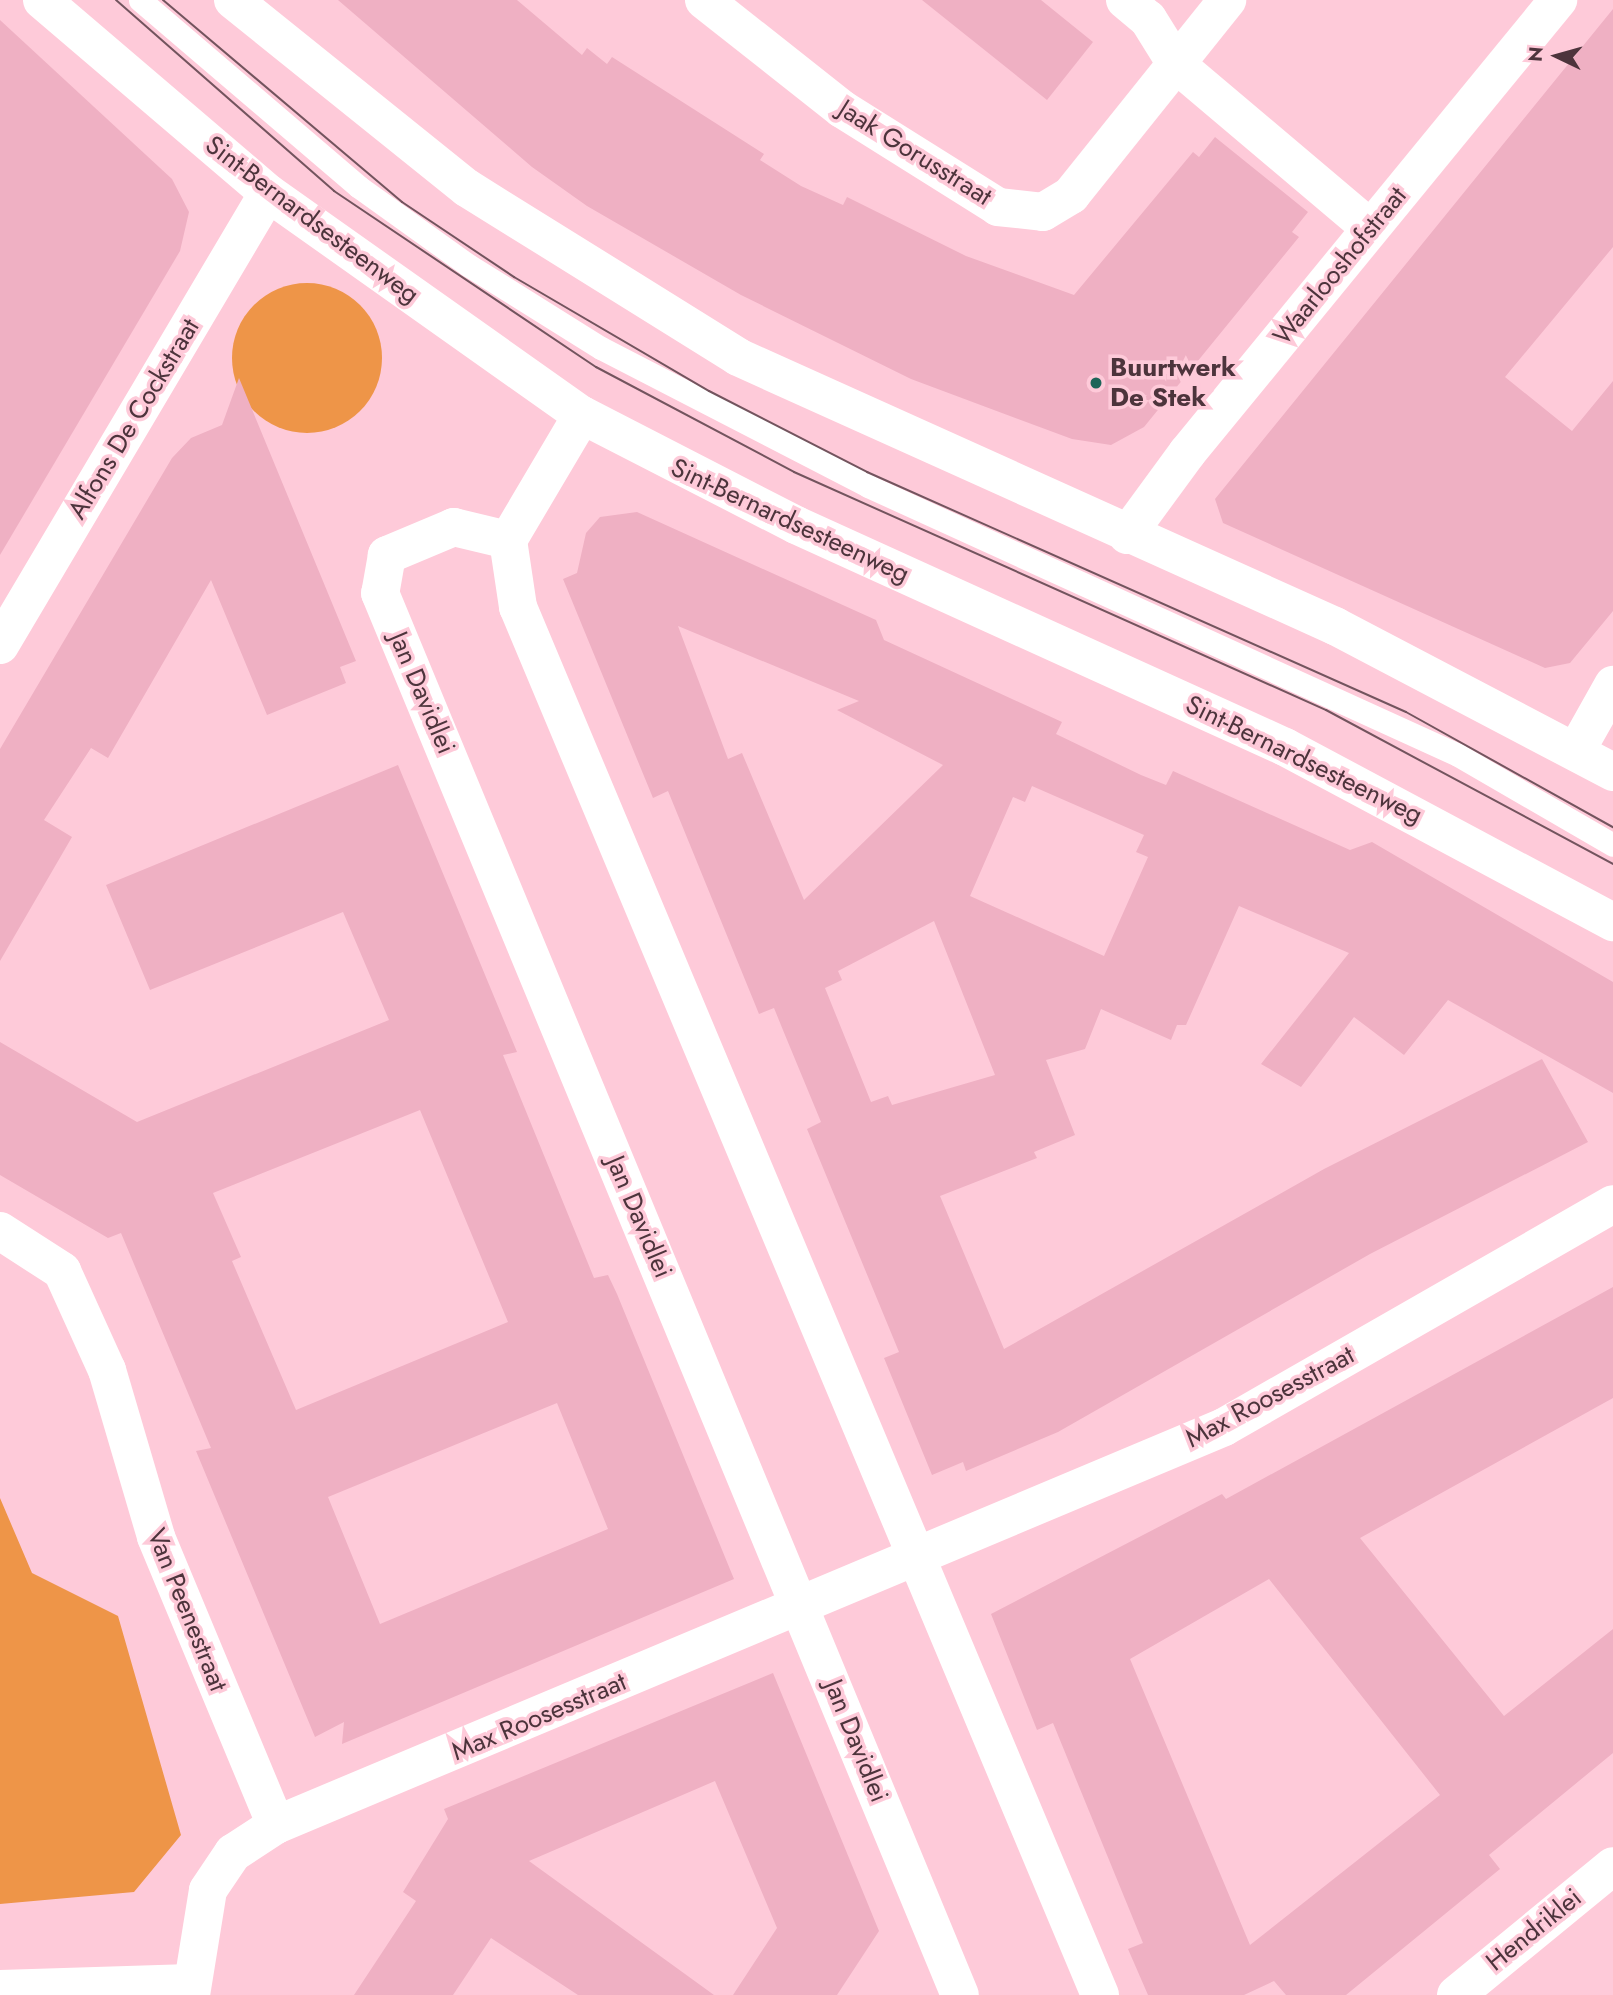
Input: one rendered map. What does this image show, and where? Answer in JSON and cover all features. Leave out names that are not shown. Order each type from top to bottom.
[{"type":"street","name":"Sint-Bernardsesteenweg","points":[[42,0],[268,193],[582,415],[783,519],[1285,747],[1613,922]]},
{"type":"street","points":[[233,0],[394,135],[646,304],[774,374],[1127,535],[1335,625],[1613,772]]},
{"type":"street","name":"Jaak Gorusstraat","points":[[704,0],[842,109],[998,207],[1043,212],[1071,195],[1227,0]]},
{"type":"street","points":[[1125,0],[1148,19],[1177,64],[1370,228]]},
{"type":"street","name":"Waarlooshofstraat","points":[[1127,535],[1370,228],[1558,0]]},
{"type":"street","name":"Alfons De Cockstraat","points":[[0,645],[268,193]]},
{"type":"street","points":[[582,415],[508,540],[518,607],[913,1562],[1100,1995]]},
{"type":"street","name":"Jan Davidlei","points":[[508,540],[454,527],[387,555],[380,593],[960,1995]]},
{"type":"street","points":[[1576,751],[1613,685]]},
{"type":"street","name":"Max Roosesstraat","points":[[276,1825],[913,1562],[1224,1427],[1613,1204]]},
{"type":"street","name":"Van Peenestraat","points":[[0,1231],[62,1271],[107,1370],[156,1536],[276,1825]]},
{"type":"street","points":[[0,1989],[191,1989],[208,1890],[233,1853],[276,1825]]},
{"type":"street","name":"Hendriklei","points":[[1456,1995],[1613,1866]]},
{"type":"lane","points":[[140,0],[359,187],[468,265],[601,348],[846,476],[1458,755],[1613,845]]},
{"type":"shaded area","points":[[307,283],[336,289],[360,305],[376,329],[382,358],[376,387],[360,411],[336,427],[307,433],[278,427],[254,411],[238,387],[232,358],[238,329],[254,305],[278,289]]},
{"type":"shaded area","points":[[0,1498],[32,1573],[118,1616],[181,1835],[134,1892],[0,1904]]},
{"type":"building","points":[[338,0],[517,0],[582,55],[587,48],[607,64],[612,57],[764,154],[760,160],[801,186],[843,205],[847,197],[966,256],[1074,295],[1193,152],[1199,157],[1215,137],[1308,212],[1292,232],[1299,237],[1144,427],[1111,445],[1072,439],[911,379],[741,295],[587,206],[532,167]]},
{"type":"building","points":[[922,0],[1041,0],[1093,42],[1047,100]]},
{"type":"building","points":[[1613,9],[1613,247],[1505,377],[1572,431],[1613,381],[1613,611],[1570,663],[1545,668],[1223,523],[1215,499]]},
{"type":"building","points":[[0,20],[172,179],[189,212],[180,251],[0,555]]},
{"type":"building","points":[[239,378],[356,661],[340,667],[346,683],[267,715],[211,580],[108,758],[91,748],[44,820],[72,837],[0,961],[0,749],[172,458],[191,438],[222,425]]},
{"type":"building","points":[[637,512],[876,620],[884,640],[1062,722],[1056,734],[1141,775],[1166,785],[1173,771],[1350,850],[1372,842],[1613,982],[1613,1093],[1448,1000],[1404,1055],[1354,1017],[1301,1087],[1261,1064],[1349,953],[1239,906],[1186,1025],[1177,1025],[1171,1040],[1101,1009],[1085,1049],[1046,1060],[1075,1135],[1034,1152],[1037,1158],[940,1196],[1004,1349],[1324,1169],[1542,1059],[1588,1142],[1370,1254],[1058,1432],[966,1471],[963,1462],[932,1475],[884,1358],[899,1352],[807,1129],[821,1122],[774,1008],[759,1014],[668,791],[653,798],[563,579],[577,573],[586,533],[600,517]],"holes":[[[678,626],[859,701],[837,710],[943,765],[804,900],[742,753],[728,759]],[[1032,786],[1144,835],[1136,852],[1148,857],[1104,956],[970,896],[1013,797],[1025,802]],[[934,921],[995,1075],[892,1105],[888,1096],[871,1102],[825,988],[842,980],[838,971]]]},
{"type":"building","points":[[398,765],[517,1052],[503,1055],[594,1278],[608,1275],[617,1294],[734,1579],[342,1744],[344,1722],[315,1737],[196,1451],[211,1448],[121,1233],[108,1238],[0,1175],[0,1042],[137,1122],[389,1020],[343,912],[150,990],[106,885]],"holes":[[[420,1110],[508,1322],[296,1410],[232,1261],[241,1257],[213,1193]],[[557,1403],[608,1529],[380,1624],[328,1497]]]},
{"type":"building","points":[[1613,1287],[1613,1398],[1360,1538],[1504,1716],[1613,1629],[1613,1753],[1489,1855],[1500,1869],[1346,1995],[1286,1995],[1274,1981],[1244,1995],[1148,1995],[1128,1949],[1143,1943],[1053,1723],[1037,1730],[991,1614],[1222,1494],[1226,1499]],"holes":[[[1269,1579],[1440,1795],[1250,1945],[1130,1659]]]},
{"type":"building","points":[[773,1673],[879,1931],[837,1995],[733,1995],[777,1928],[715,1781],[529,1861],[714,1995],[578,1995],[491,1938],[453,1995],[354,1995],[416,1901],[403,1892],[448,1819],[444,1809]]},
{"type":"tram line","points":[[116,0],[334,191],[596,367],[794,472],[1326,710],[1613,864]]},
{"type":"tram line","points":[[163,0],[402,202],[514,277],[709,391],[867,472],[1406,712],[1613,827]]},
{"type":"place","name":"Buurtwerk De Stek","points":[[1096,383]]}]
